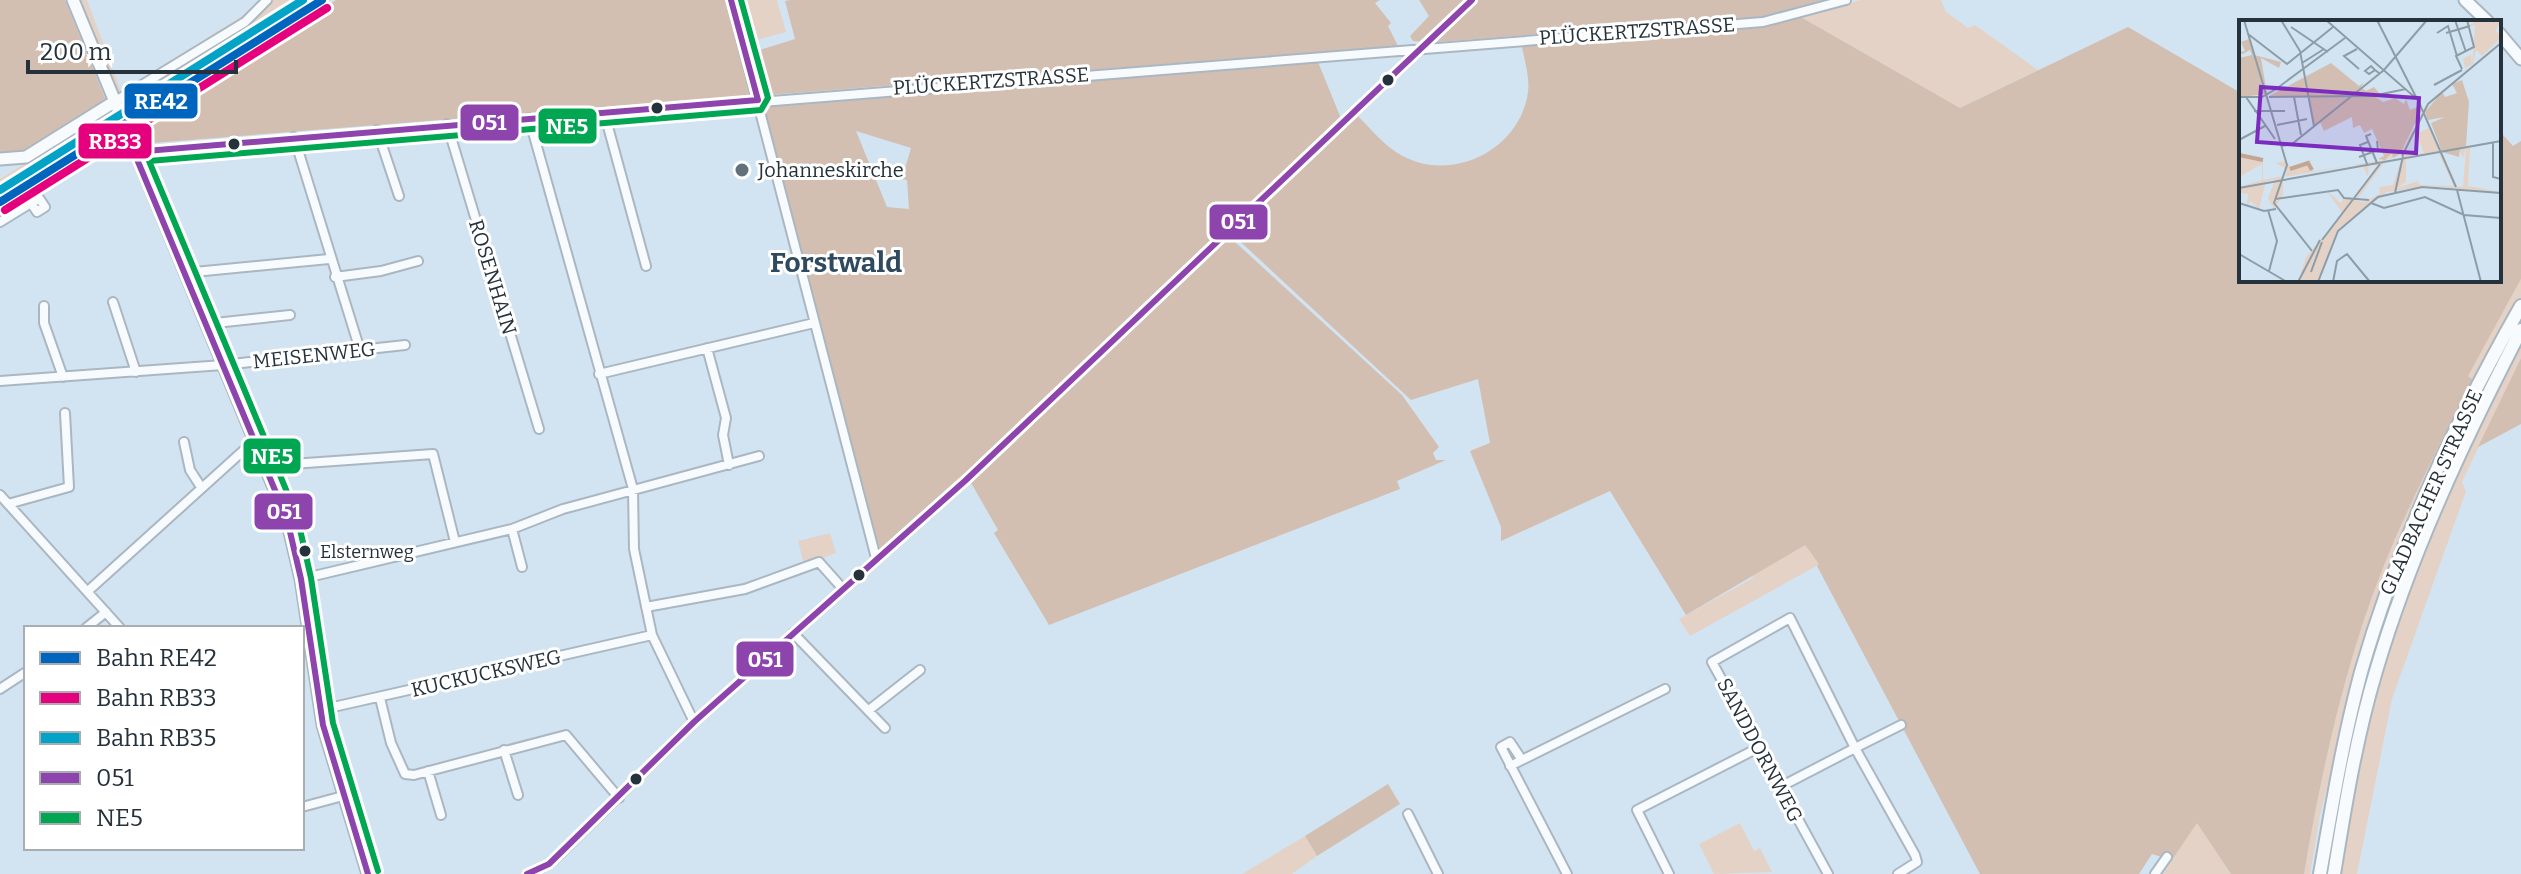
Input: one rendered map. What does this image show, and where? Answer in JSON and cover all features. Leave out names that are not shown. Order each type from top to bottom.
[{"type":"main road","name":"GLADBACHER STRASSE","points":[[2320,874],[2341,753],[2385,597],[2455,429],[2521,306]]},
{"type":"main road","name":"GLADBACHER STRASSE","points":[[2334,874],[2360,735],[2398,602],[2468,434],[2521,330]]},
{"type":"street","points":[[73,0],[287,519],[301,579],[320,710],[368,874]]},
{"type":"street","points":[[0,159],[26,157],[245,22],[267,0]]},
{"type":"street","points":[[731,0],[876,558]]},
{"type":"street","points":[[527,874],[549,864],[694,722],[966,480],[1472,0]]},
{"type":"street","name":"PLÜCKERTZSTRASSE","points":[[134,152],[447,124],[1763,22],[1846,0]]},
{"type":"street","points":[[2465,0],[2486,20]]},
{"type":"street","points":[[2501,35],[2521,59]]},
{"type":"street","points":[[604,112],[646,266]]},
{"type":"street","points":[[529,118],[633,489],[634,549],[652,635],[694,722]]},
{"type":"street","name":"ROSENHAIN","points":[[447,124],[539,429]]},
{"type":"street","points":[[377,130],[399,196]]},
{"type":"street","points":[[294,137],[329,259],[360,350]]},
{"type":"street","points":[[0,222],[31,203]]},
{"type":"street","points":[[184,273],[329,259]]},
{"type":"street","points":[[335,277],[381,271],[418,261]]},
{"type":"street","points":[[113,302],[136,372]]},
{"type":"street","points":[[44,306],[44,323],[63,377]]},
{"type":"street","points":[[206,324],[290,315]]},
{"type":"street","points":[[599,374],[814,323]]},
{"type":"street","name":"MEISENWEG","points":[[0,381],[223,365],[405,345]]},
{"type":"street","points":[[707,348],[726,418],[723,435],[729,465]]},
{"type":"street","points":[[8,504],[69,487],[65,413]]},
{"type":"street","points":[[88,591],[254,441]]},
{"type":"street","points":[[184,442],[190,470],[201,487]]},
{"type":"street","points":[[264,466],[433,454],[455,542]]},
{"type":"street","points":[[301,579],[539,522],[563,509],[759,456]]},
{"type":"street","points":[[0,495],[118,626]]},
{"type":"street","points":[[512,529],[522,567]]},
{"type":"street","points":[[646,607],[745,589],[819,562],[843,589]]},
{"type":"street","points":[[88,626],[106,612]]},
{"type":"street","name":"SANDDORNWEG","points":[[1828,874],[1712,662],[1790,618],[1855,748]]},
{"type":"street","points":[[793,633],[885,728]]},
{"type":"street","name":"KUCKUCKSWEG","points":[[320,710],[652,635]]},
{"type":"street","points":[[869,710],[920,670]]},
{"type":"street","points":[[0,689],[24,673]]},
{"type":"street","points":[[1510,766],[1665,689]]},
{"type":"street","points":[[380,698],[400,768],[405,774],[428,771],[566,735],[619,798]]},
{"type":"street","points":[[1780,787],[1901,725]]},
{"type":"street","points":[[1522,760],[1510,742],[1501,747],[1567,874]]},
{"type":"street","points":[[1669,874],[1637,810],[1758,748]]},
{"type":"street","points":[[1855,748],[1915,855],[1917,862],[1898,874]]},
{"type":"street","points":[[504,750],[518,795]]},
{"type":"street","points":[[428,771],[441,815]]},
{"type":"street","points":[[304,806],[343,796]]},
{"type":"street","points":[[1408,814],[1438,874]]},
{"type":"street","points":[[2155,874],[2167,857]]},
{"type":"shaded area","points":[[0,0],[65,0],[107,103],[28,152],[0,154]]},
{"type":"shaded area","points":[[76,0],[87,0],[121,91],[244,15],[262,0],[245,17],[119,95]]},
{"type":"shaded area","points":[[273,0],[308,0],[128,114],[123,103],[246,24]]},
{"type":"shaded area","points":[[336,0],[727,0],[752,95],[140,144],[132,124]]},
{"type":"shaded area","points":[[736,0],[747,3],[760,50],[795,39],[785,1],[790,0],[1380,0],[1375,3],[1391,23],[1388,26],[1398,46],[768,95],[760,94]]},
{"type":"shaded area","points":[[746,0],[777,0],[786,32],[757,40]]},
{"type":"shaded area","points":[[1419,0],[1467,0],[1422,42],[1413,41],[1410,36],[1429,16]]},
{"type":"shaded area","points":[[1477,0],[1833,0],[1766,17],[1436,42]]},
{"type":"shaded area","points":[[1861,0],[1941,0],[1946,12],[1968,28],[1975,25],[2038,70],[1960,108],[1799,16]]},
{"type":"shaded area","points":[[1799,16],[1960,108],[2128,27],[2239,92],[2239,282],[2501,282],[2501,136],[2503,135],[2513,146],[2521,141],[2521,279],[2468,376],[2473,380],[2395,539],[2364,620],[2339,704],[2304,874],[2231,874],[2197,823],[2172,860],[2152,854],[2139,874],[1980,874],[1817,566],[1819,564],[1805,545],[1686,615],[1610,491],[1501,541],[1501,527],[1470,451],[1490,443],[1478,379],[1411,400],[1231,233],[1356,114],[1396,152],[1416,162],[1458,164],[1496,146],[1511,131],[1522,113],[1528,92],[1521,43]]},
{"type":"shaded area","points":[[1308,61],[1318,62],[1340,116],[1337,124],[967,475],[878,551],[763,105]],"holes":[[[856,131],[911,148],[902,179],[907,180],[909,209],[887,207]]]},
{"type":"shaded area","points":[[110,110],[115,123],[0,194],[0,179]]},
{"type":"shaded area","points":[[119,132],[126,150],[96,152],[0,212],[0,207]]},
{"type":"shaded area","points":[[1226,238],[1234,241],[1402,395],[1439,447],[1433,453],[1436,460],[1446,460],[1397,481],[1400,489],[1049,625],[994,533],[998,530],[970,481]]},
{"type":"shaded area","points":[[2521,279],[2521,297],[2474,381],[2366,637],[2320,815],[2310,874],[2304,874],[2339,704],[2364,620],[2413,499],[2472,380],[2467,377]]},
{"type":"shaded area","points":[[2521,342],[2521,358],[2462,482],[2466,491],[2392,699],[2357,874],[2338,874],[2373,702],[2403,602],[2443,503]]},
{"type":"shaded area","points":[[2521,358],[2521,424],[2478,447]]},
{"type":"shaded area","points":[[830,533],[836,553],[804,565],[798,541]]},
{"type":"shaded area","points":[[1804,544],[1820,564],[1690,636],[1679,619],[1753,578],[1751,574]]},
{"type":"shaded area","points":[[1388,784],[1400,804],[1317,856],[1305,836]]},
{"type":"shaded area","points":[[2197,822],[2231,874],[2163,874]]},
{"type":"shaded area","points":[[1740,823],[1754,851],[1760,848],[1772,872],[1714,874],[1699,844]]},
{"type":"shaded area","points":[[1305,836],[1317,856],[1292,874],[1242,874]]},
{"type":"rail line","name":"RB35","points":[[0,190],[303,0]]},
{"type":"rail line","name":"RE42","points":[[0,202],[322,0]]},
{"type":"rail line","name":"RB33","points":[[5,210],[327,8]]},
{"type":"transit line","name":"051","points":[[368,874],[323,725],[301,579],[287,519],[134,152],[758,100],[731,0]]},
{"type":"transit line","name":"NE5","points":[[378,871],[333,723],[311,578],[297,516],[149,161],[761,110],[768,98],[741,0]]},
{"type":"transit line","name":"051","points":[[527,874],[549,864],[694,722],[966,480],[1472,0]]},
{"type":"place","name":"Johanneskirche","points":[[742,170]]},
{"type":"place","name":"Elsternweg","points":[[305,551]]},
{"type":"district","name":"Forstwald","points":[[836,262]]}]
